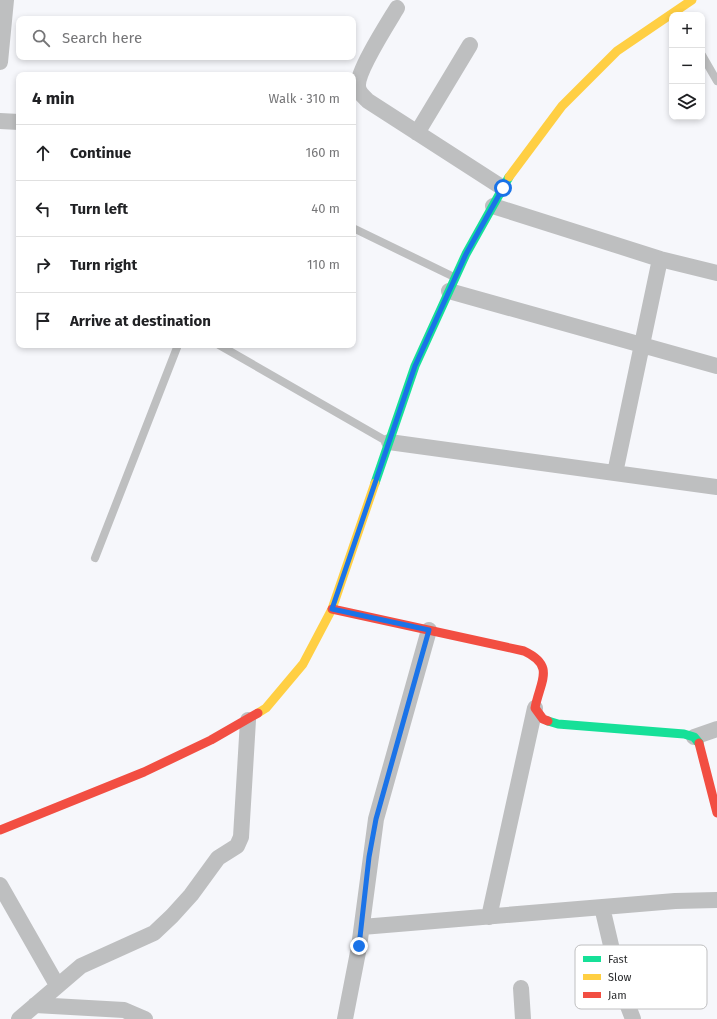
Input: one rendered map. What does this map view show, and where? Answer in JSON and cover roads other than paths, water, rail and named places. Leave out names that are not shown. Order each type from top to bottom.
[{"type":"street","points":[[0,62],[6,0]]},
{"type":"street","points":[[679,12],[692,0]]},
{"type":"street","points":[[397,8],[364,66],[358,86],[360,93],[368,101],[503,188]]},
{"type":"street","points":[[0,830],[144,772],[248,720],[266,708],[302,664],[332,609],[415,366],[466,254],[503,188],[562,106],[617,51],[669,19]]},
{"type":"street","points":[[417,132],[470,46]]},
{"type":"street","points":[[0,121],[16,122]]},
{"type":"street","points":[[493,206],[660,259],[717,273]]},
{"type":"street","points":[[615,473],[660,259]]},
{"type":"street","points":[[452,284],[642,346],[717,366]]},
{"type":"street","points":[[389,442],[717,487]]},
{"type":"street","points":[[332,609],[524,650],[534,655],[542,662],[545,672],[536,695],[535,708],[489,917]]},
{"type":"street","points":[[345,1019],[362,927],[369,857],[376,819],[429,630]]},
{"type":"street","points":[[535,708],[543,719],[558,724],[684,734],[694,737],[701,745],[713,781],[717,813]]},
{"type":"street","points":[[19,1019],[81,966],[154,933],[192,895],[218,858],[237,846],[241,837],[248,720]]},
{"type":"street","points":[[694,737],[717,730]]},
{"type":"street","points":[[0,885],[57,985]]},
{"type":"street","points":[[362,927],[675,901],[717,900]]},
{"type":"street","points":[[602,907],[611,945]]},
{"type":"street","points":[[521,988],[523,1019]]},
{"type":"street","points":[[35,1005],[124,1010],[145,1019]]},
{"type":"street","points":[[629,1009],[633,1019]]},
{"type":"lane","points":[[705,60],[717,81]]},
{"type":"lane","points":[[356,230],[452,284]]},
{"type":"lane","points":[[95,558],[177,348]]},
{"type":"lane","points":[[224,348],[389,442]]}]
